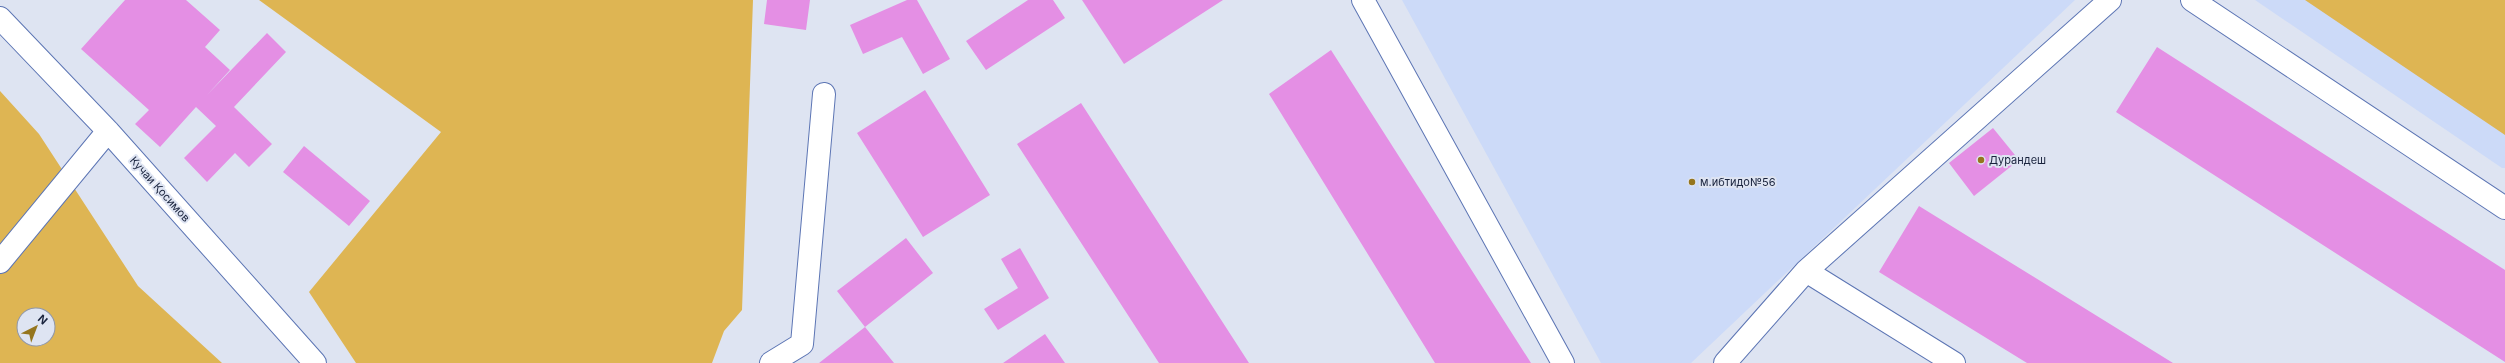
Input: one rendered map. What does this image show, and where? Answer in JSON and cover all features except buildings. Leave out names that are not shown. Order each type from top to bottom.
[{"type":"street","points":[[1363,0],[1563,363]]},
{"type":"street","points":[[1725,363],[1806,272],[2110,0]]},
{"type":"street","points":[[2192,0],[2505,208]]},
{"type":"street","name":"Кучаи Қосимов","points":[[0,18],[108,131],[315,363]]},
{"type":"street","points":[[771,363],[802,344],[824,94]]},
{"type":"street","points":[[0,262],[108,131]]},
{"type":"street","points":[[1806,272],[1954,363]]},
{"type":"shaded area","points":[[259,0],[753,0],[742,310],[724,331],[712,363],[356,363],[309,292],[441,132]]},
{"type":"shaded area","name":"м.ибтидо№56","points":[[1402,0],[2075,0],[1691,363],[1601,363]]},
{"type":"shaded area","points":[[2255,0],[2505,0],[2505,168],[2502,168]]},
{"type":"shaded area","points":[[2305,0],[2505,0],[2505,135]]},
{"type":"shaded area","points":[[0,91],[39,134],[138,286],[222,363],[0,363]]},
{"type":"place","name":"Дурандеш","points":[[1981,160]]},
{"type":"place","name":"м.ибтидо№56","points":[[1692,182]]}]
